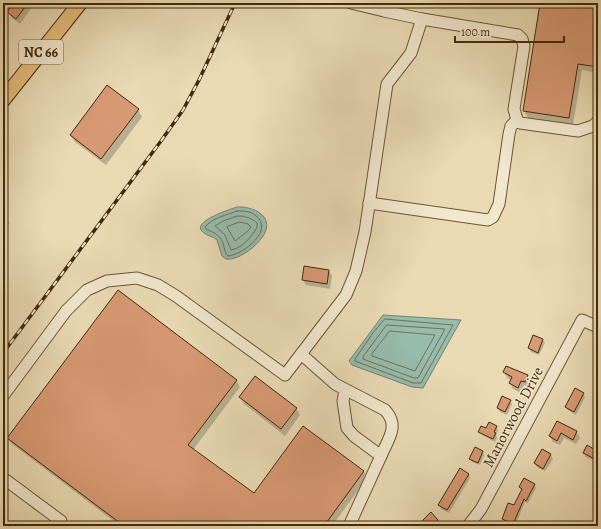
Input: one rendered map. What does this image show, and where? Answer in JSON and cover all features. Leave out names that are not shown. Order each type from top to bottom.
[{"type":"main road","name":"NC 66","points":[[4,98],[80,3]]},
{"type":"street","points":[[353,3],[422,19],[518,35],[522,39],[524,46],[514,109],[517,120],[520,123],[578,131],[593,126],[598,121]]},
{"type":"street","points":[[3,396],[66,311],[86,290],[107,281],[122,279],[137,278],[158,285],[176,296],[285,375],[346,295],[356,270],[369,203],[387,84],[411,53],[422,19]]},
{"type":"street","points":[[369,203],[488,220],[493,217],[499,204],[509,134],[511,126],[517,120]]},
{"type":"street","name":"Manorwood Drive","points":[[468,526],[481,509],[582,320],[598,327]]},
{"type":"street","points":[[301,354],[335,384],[385,410],[391,416],[391,433],[349,526]]},
{"type":"street","points":[[345,390],[343,401],[347,428],[354,436],[381,456]]},
{"type":"street","points":[[3,478],[61,521]]},
{"type":"water","points":[[237,207],[253,209],[262,215],[267,224],[266,230],[260,240],[249,250],[237,257],[226,259],[222,256],[217,240],[203,232],[200,228],[206,220],[213,216]]},
{"type":"water","points":[[383,315],[461,320],[423,388],[412,387],[352,365],[349,361]]},
{"type":"building","points":[[14,3],[28,3],[16,19],[7,12]]},
{"type":"building","points":[[540,3],[598,3],[598,67],[578,64],[569,118],[523,111]]},
{"type":"building","points":[[107,85],[139,109],[101,159],[70,135]]},
{"type":"building","points":[[304,266],[329,270],[327,284],[302,280]]},
{"type":"building","points":[[118,290],[237,380],[188,445],[254,493],[303,426],[364,471],[324,526],[124,526],[7,438]]},
{"type":"building","points":[[533,335],[543,339],[538,353],[528,348]]},
{"type":"building","points":[[506,366],[528,375],[525,382],[521,381],[518,388],[509,383],[512,377],[503,372]]},
{"type":"building","points":[[255,376],[297,408],[281,429],[239,397]]},
{"type":"building","points":[[575,388],[584,393],[574,412],[565,407]]},
{"type":"building","points":[[502,396],[511,400],[505,412],[497,408]]},
{"type":"building","points":[[557,421],[577,431],[573,440],[561,433],[557,441],[549,436]]},
{"type":"building","points":[[489,422],[497,426],[493,439],[478,432],[481,426],[486,428]]},
{"type":"building","points":[[587,445],[597,451],[593,458],[583,453]]},
{"type":"building","points":[[475,447],[483,451],[478,463],[469,459]]},
{"type":"building","points":[[542,449],[551,454],[543,469],[534,463]]},
{"type":"building","points":[[460,468],[469,474],[447,510],[438,505]]},
{"type":"building","points":[[524,478],[535,484],[526,501],[524,499],[513,524],[502,519],[508,503],[514,505],[522,489],[519,487]]},
{"type":"building","points":[[431,512],[438,520],[432,526],[423,526],[420,523]]},
{"type":"railway","points":[[3,353],[183,110],[199,80],[235,3]]}]
